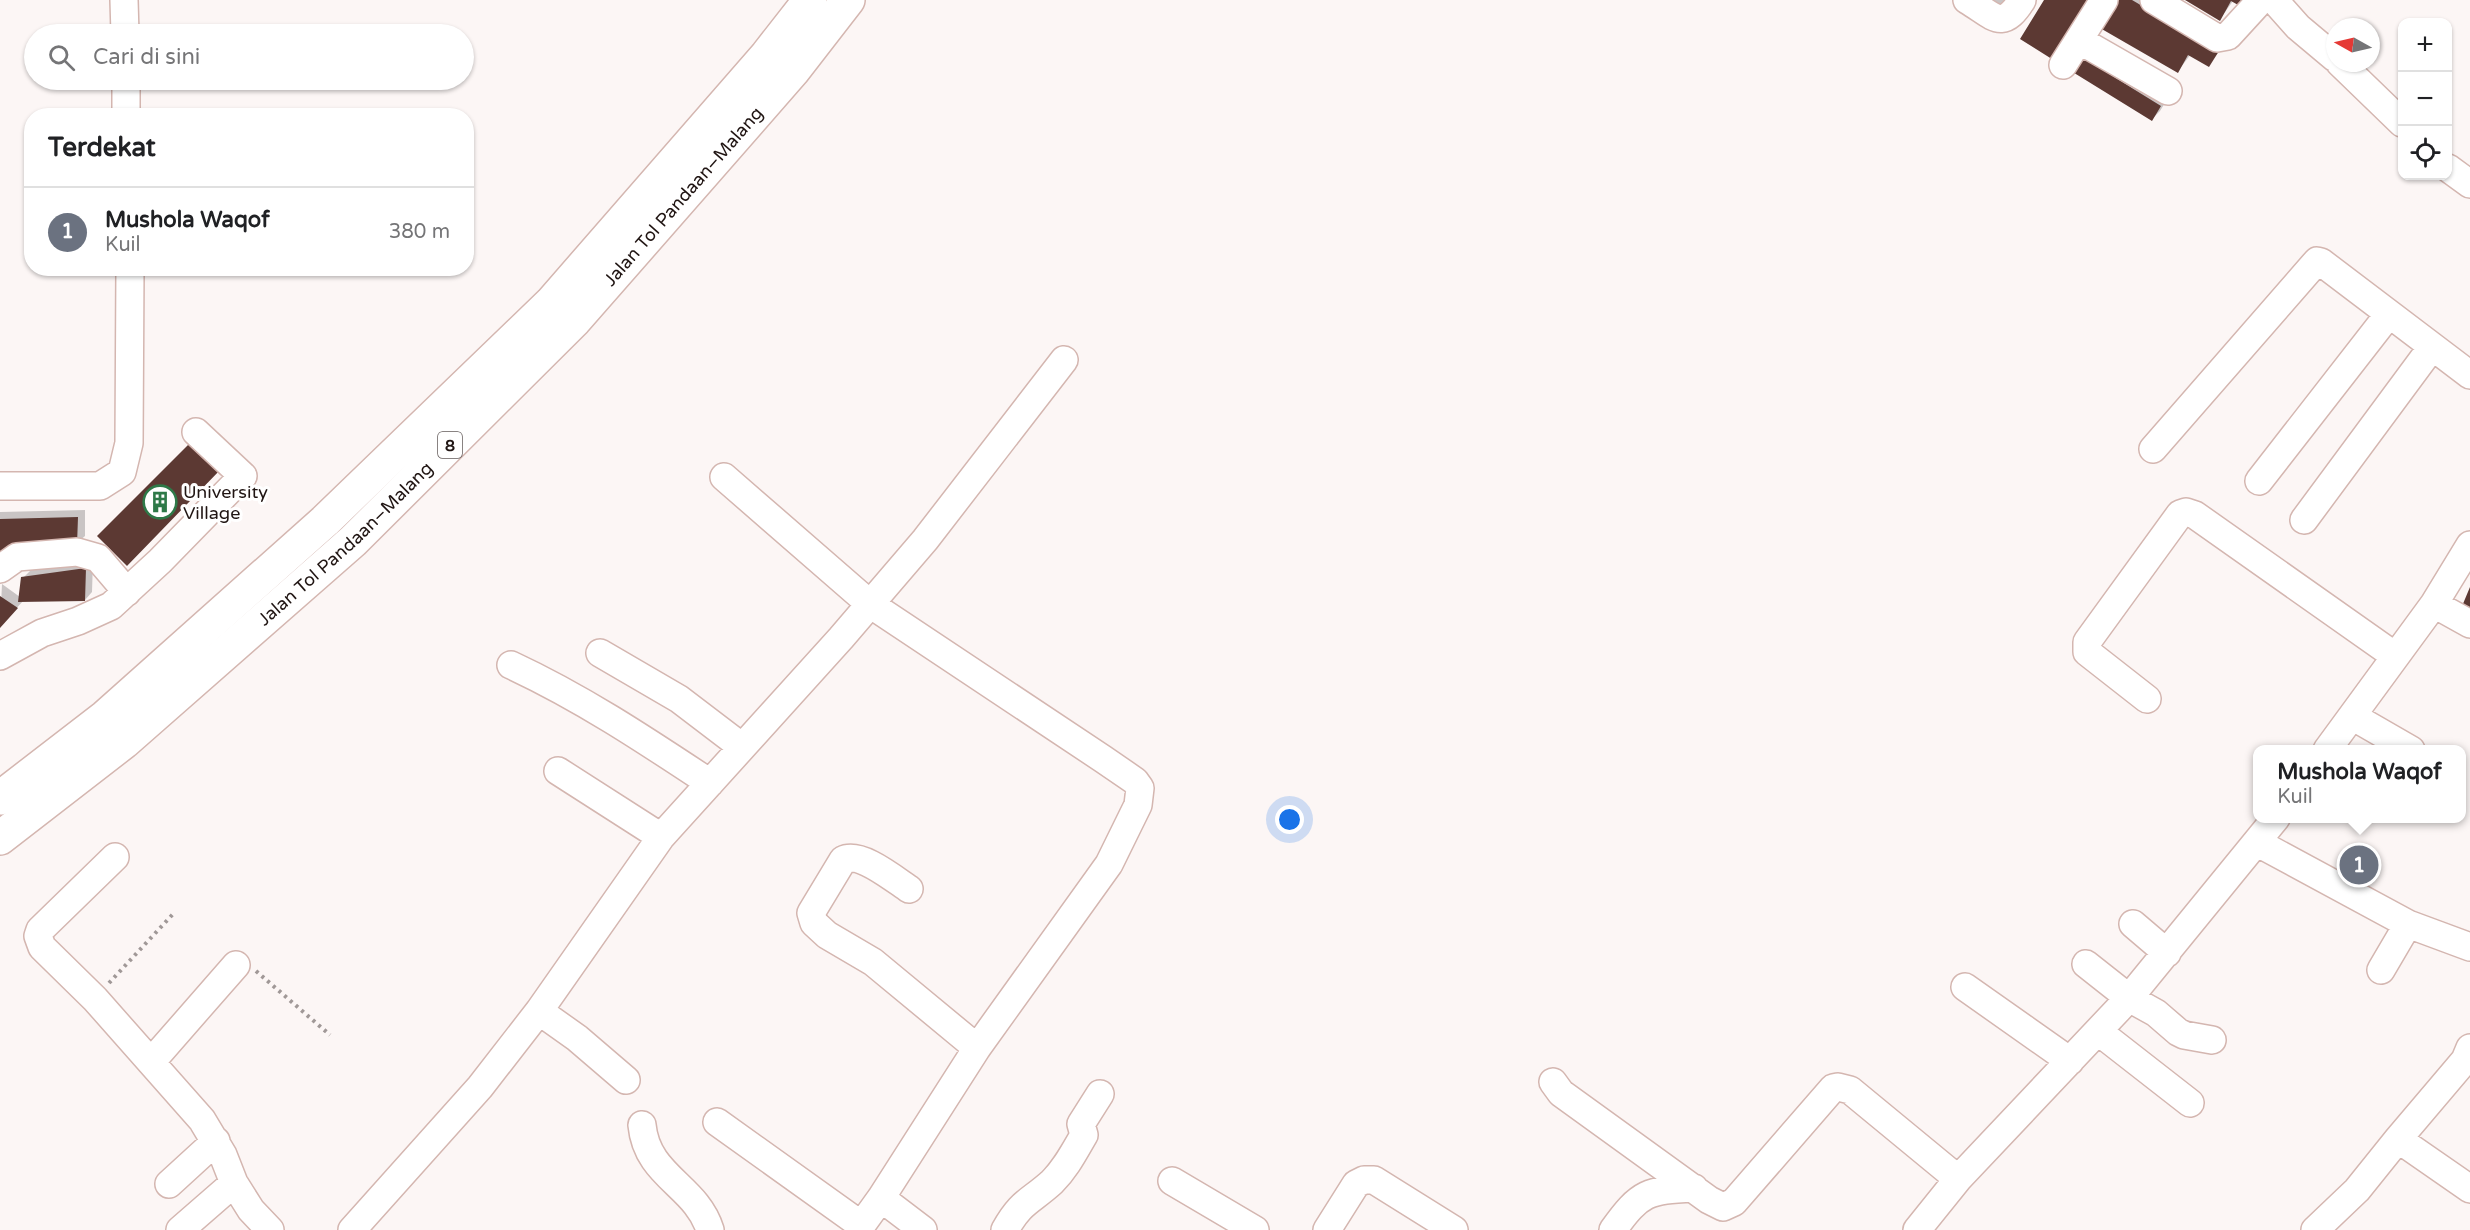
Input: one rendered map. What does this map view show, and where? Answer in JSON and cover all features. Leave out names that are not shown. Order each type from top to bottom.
[{"type":"highway","name":"Jalan Tol Pandaan–Malang","points":[[0,798],[105,717],[325,521],[550,303],[759,63],[810,0]]},
{"type":"highway","name":"Jalan Tol Pandaan–Malang","points":[[0,838],[124,742],[353,541],[575,320],[794,71],[848,0]]},
{"type":"street","points":[[124,0],[125,24]]},
{"type":"street","points":[[1967,0],[2000,19],[2006,19],[2013,14],[2022,0]]},
{"type":"street","points":[[2063,65],[2104,0]]},
{"type":"street","points":[[2154,0],[2217,38],[2228,36],[2261,0]]},
{"type":"street","points":[[2274,0],[2298,27],[2326,50]]},
{"type":"street","points":[[2296,0],[2298,27]]},
{"type":"street","points":[[2079,40],[2168,91]]},
{"type":"street","points":[[2349,72],[2398,118]]},
{"type":"street","points":[[126,90],[126,108]]},
{"type":"street","points":[[2452,171],[2470,184]]},
{"type":"street","points":[[2153,449],[2317,261],[2470,375]]},
{"type":"street","points":[[0,486],[100,486],[122,472],[129,443],[130,276]]},
{"type":"street","points":[[2259,481],[2389,314]]},
{"type":"street","points":[[2304,520],[2432,347]]},
{"type":"street","points":[[352,1230],[480,1087],[539,1011],[661,837],[925,540],[1064,360]]},
{"type":"street","points":[[0,656],[42,633],[78,621],[111,606],[160,561],[243,476],[196,432]]},
{"type":"street","points":[[717,1122],[860,1227],[977,1048],[1109,864],[1138,805],[1140,788],[1135,781],[1103,759],[870,604],[724,477]]},
{"type":"street","points":[[2147,699],[2091,656],[2087,652],[2087,642],[2180,514],[2186,512],[2195,514],[2395,656]]},
{"type":"street","points":[[2331,745],[2434,604],[2462,574],[2470,545]]},
{"type":"street","points":[[0,568],[17,557],[77,552],[98,558],[127,592]]},
{"type":"street","points":[[2434,604],[2470,624]]},
{"type":"street","points":[[600,653],[680,699],[742,747]]},
{"type":"street","points":[[511,665],[561,689],[615,720],[710,783]]},
{"type":"street","points":[[2352,716],[2402,745]]},
{"type":"street","points":[[558,771],[661,837]]},
{"type":"street","points":[[1917,1230],[1958,1179],[2129,998],[2273,823]]},
{"type":"street","points":[[2258,843],[2408,924],[2470,947]]},
{"type":"street","points":[[115,857],[40,930],[38,936],[42,947],[152,1061],[202,1120],[216,1141],[234,1183],[251,1210],[270,1230]]},
{"type":"street","points":[[909,889],[863,860],[848,857],[843,860],[816,904],[811,913],[812,918],[814,923],[827,935],[873,962],[977,1048]]},
{"type":"street","points":[[2133,924],[2167,953]]},
{"type":"street","points":[[2381,970],[2408,924]]},
{"type":"street","points":[[2086,964],[2129,998],[2156,1013],[2184,1035],[2212,1040]]},
{"type":"street","points":[[152,1061],[236,965]]},
{"type":"street","points":[[1965,987],[2070,1061]]},
{"type":"street","points":[[539,1011],[577,1038],[626,1080]]},
{"type":"street","points":[[2099,1032],[2190,1103]]},
{"type":"street","points":[[2315,1230],[2357,1190],[2468,1057]]},
{"type":"street","points":[[1553,1082],[1561,1093],[1709,1200],[1723,1207],[1734,1202],[1833,1088],[1838,1087],[1850,1090],[1958,1179]]},
{"type":"street","points":[[1005,1230],[1025,1202],[1050,1184],[1067,1165],[1084,1135],[1081,1124],[1100,1094]]},
{"type":"street","points":[[642,1125],[643,1139],[653,1160],[697,1204],[710,1230]]},
{"type":"street","points":[[2398,1139],[2470,1189]]},
{"type":"street","points":[[170,1184],[216,1141]]},
{"type":"street","points":[[1172,1180],[1255,1230]]},
{"type":"street","points":[[1327,1230],[1356,1184],[1364,1180],[1374,1180],[1454,1230]]},
{"type":"street","points":[[180,1230],[234,1183]]},
{"type":"street","points":[[1612,1230],[1630,1205],[1646,1195],[1668,1189],[1694,1188]]},
{"type":"street","points":[[881,1198],[923,1230]]},
{"type":"path","points":[[94,999],[173,914]]},
{"type":"path","points":[[236,965],[248,964],[330,1035]]},
{"type":"building","points":[[2044,0],[2093,0],[2055,61],[2020,39]]},
{"type":"building","points":[[2117,0],[2132,0],[2219,51],[2209,67],[2188,55],[2178,73],[2100,28]]},
{"type":"building","points":[[2185,0],[2252,0],[2247,10],[2231,1],[2220,21]]},
{"type":"building","points":[[2080,56],[2161,106],[2152,121],[2071,71]]},
{"type":"building","name":"University Village","points":[[193,440],[222,468],[127,566],[97,536]]},
{"type":"building","points":[[78,517],[77,545],[0,557],[0,519]]},
{"type":"building","points":[[86,568],[85,601],[18,602],[21,577]]},
{"type":"building","points":[[2470,587],[2470,616],[2460,611]]},
{"type":"building","points":[[0,596],[18,608],[0,628]]},
{"type":"place","name":"University Village","points":[[160,502]]},
{"type":"place","name":"Mushola Waqof","points":[[2359,865]]}]
